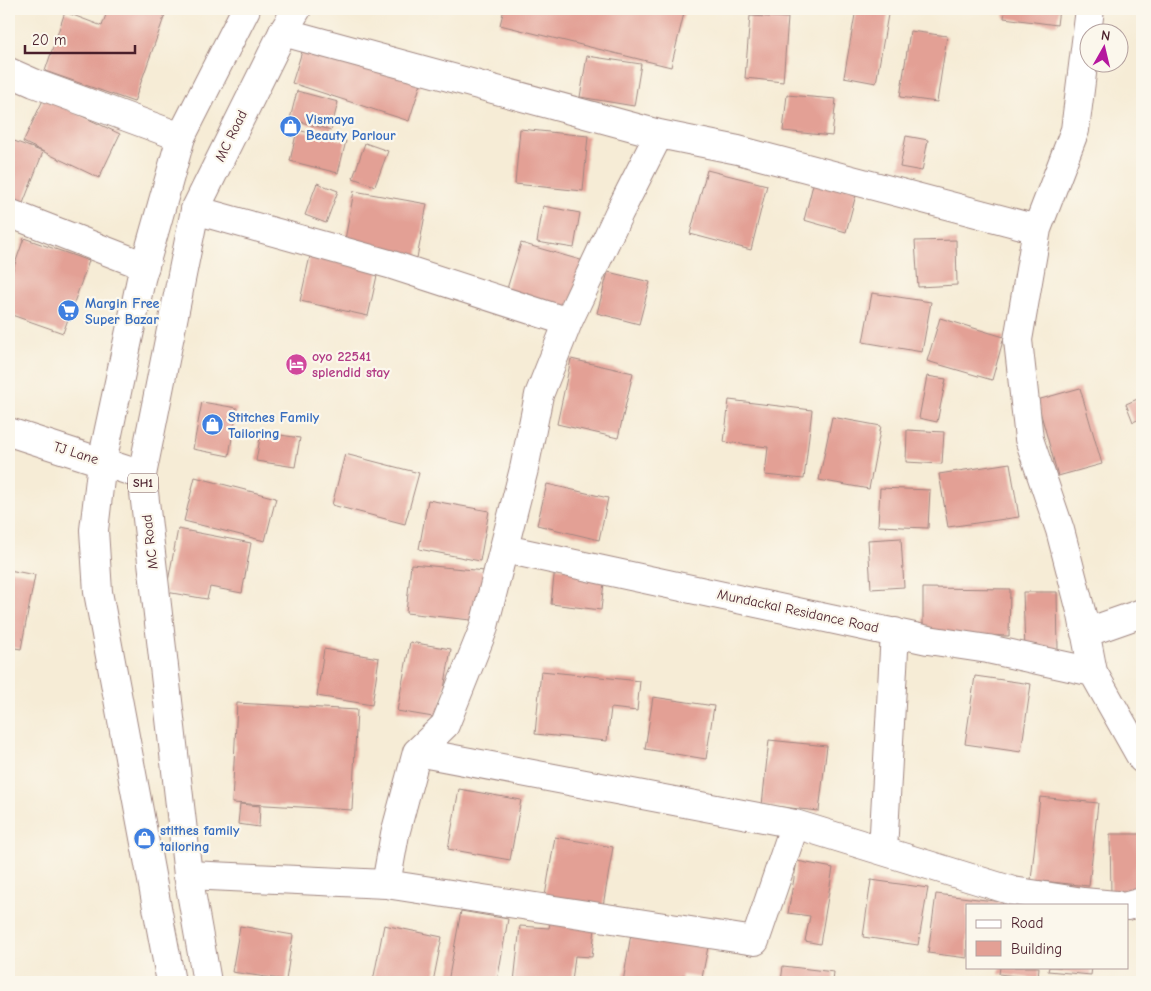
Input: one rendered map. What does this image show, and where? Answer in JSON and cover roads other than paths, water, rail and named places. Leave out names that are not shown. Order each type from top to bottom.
[{"type":"street","points":[[171,982],[98,592],[94,530],[102,462],[144,266],[181,138],[246,9]]},
{"type":"street","name":"MC Road","points":[[207,982],[188,875],[142,475],[195,210],[283,32],[297,9]]},
{"type":"street","points":[[1090,9],[1075,130],[1037,229],[1018,340],[1029,439],[1060,530],[1093,672],[1142,759]]},
{"type":"street","points":[[283,32],[659,134],[738,150],[1037,229]]},
{"type":"street","points":[[9,72],[181,138]]},
{"type":"street","points":[[386,884],[395,834],[417,752],[445,725],[483,630],[524,469],[539,395],[568,322],[619,213],[659,134]]},
{"type":"street","points":[[195,210],[389,264],[568,322]]},
{"type":"street","points":[[9,213],[144,266]]},
{"type":"street","name":"TJ Lane","points":[[9,432],[142,475]]},
{"type":"street","name":"Mundackal Residance Road","points":[[504,548],[928,640],[988,649],[1093,672]]},
{"type":"street","points":[[1085,633],[1142,613]]},
{"type":"street","points":[[883,851],[895,632]]},
{"type":"street","points":[[417,752],[795,824],[1013,891],[1105,904]]},
{"type":"street","points":[[188,875],[386,884],[755,941],[795,824]]},
{"type":"street","points":[[1128,906],[1142,902]]},
{"type":"place","name":"Vismaya Beauty Parlour","points":[[290,127]]},
{"type":"place","name":"Margin Free Super Bazar","points":[[69,311]]},
{"type":"place","name":"oyo 22541 splendid stay","points":[[296,364]]},
{"type":"place","name":"Stitches Family Tailoring","points":[[212,425]]},
{"type":"place","name":"stithes family tailoring","points":[[144,838]]}]
